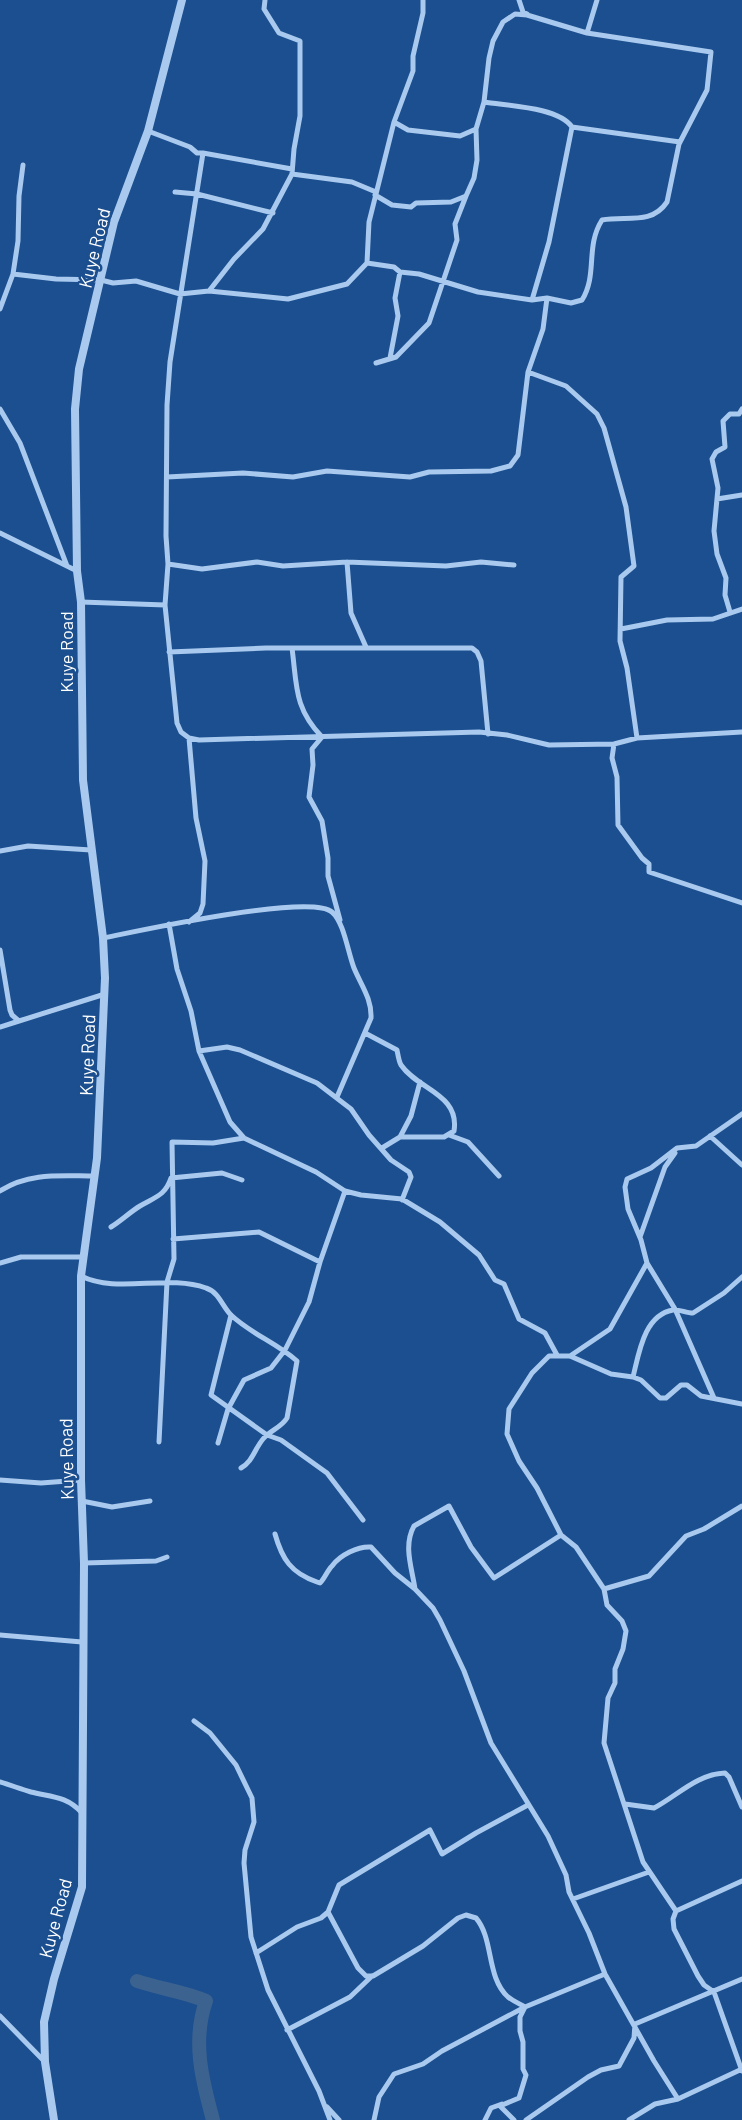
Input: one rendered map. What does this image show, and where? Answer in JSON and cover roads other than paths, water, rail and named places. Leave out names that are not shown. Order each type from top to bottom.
[{"type":"street","name":"Kuye Road","points":[[54,2120],[45,2062],[44,2022],[48,2002],[82,1887],[82,1642],[84,1563],[80,1480],[81,1276],[95,1176],[101,1101],[105,994],[103,938],[83,780],[81,602],[77,571],[74,409],[78,369],[114,222],[148,131],[182,0]]},
{"type":"street","points":[[209,291],[234,259],[263,229],[273,213],[292,171],[300,116],[300,41],[279,34],[264,9],[265,0]]},
{"type":"street","points":[[13,274],[56,279],[101,280],[113,283],[136,281],[180,294],[209,291],[288,299],[347,284],[367,263],[369,222],[394,122],[413,71],[413,56],[423,13],[423,0]]},
{"type":"street","points":[[519,0],[523,12],[527,15]]},
{"type":"street","points":[[587,33],[597,0]]},
{"type":"street","points":[[367,263],[394,267],[400,272],[442,280],[478,292],[532,300],[547,298],[571,303],[582,300],[589,288],[591,249],[602,220],[644,219],[667,202],[680,142],[707,90],[711,52],[587,33],[527,15],[513,15],[503,22],[497,31],[489,58],[484,102],[476,129],[477,160],[474,178],[455,224],[457,240],[442,280],[429,322],[396,357],[376,363]]},
{"type":"street","points":[[484,102],[555,114],[566,119],[572,127],[680,142]]},
{"type":"street","points":[[394,122],[408,130],[460,136],[476,129]]},
{"type":"street","points":[[532,300],[549,242],[572,127]]},
{"type":"street","points":[[148,131],[190,147],[197,153],[352,182],[376,194],[392,205],[411,207],[416,203],[452,202],[466,196]]},
{"type":"street","points":[[203,153],[180,294],[167,405],[166,536],[168,564],[165,605],[175,714],[182,732],[189,738],[199,740],[479,732],[507,735],[549,745],[614,744],[637,738],[742,732]]},
{"type":"street","points":[[0,309],[13,274],[18,241],[19,196],[23,165]]},
{"type":"street","points":[[175,192],[197,194],[273,213]]},
{"type":"street","points":[[390,358],[398,316],[395,298],[400,272]]},
{"type":"street","points":[[167,477],[243,473],[293,477],[327,471],[410,477],[429,472],[491,471],[510,466],[518,455],[528,372],[543,329],[547,298]]},
{"type":"street","points":[[528,372],[566,386],[597,414],[604,428],[626,507],[634,566],[621,577],[620,641],[627,668],[637,738]]},
{"type":"street","points":[[0,409],[20,443],[67,566]]},
{"type":"street","points":[[730,612],[725,595],[726,578],[717,554],[714,530],[717,474],[712,459],[716,452],[725,447],[723,422],[730,414],[739,414],[742,409]]},
{"type":"street","points":[[717,499],[742,496]]},
{"type":"street","points":[[0,533],[77,571]]},
{"type":"street","points":[[168,564],[202,569],[257,562],[298,567],[347,562],[446,566],[481,562],[514,564]]},
{"type":"street","points":[[347,562],[351,613],[366,647]]},
{"type":"street","points":[[81,602],[165,605]]},
{"type":"street","points":[[621,629],[667,620],[708,620],[742,609]]},
{"type":"street","points":[[170,652],[366,647],[472,648],[477,652],[481,661],[488,734]]},
{"type":"street","points":[[292,648],[302,708],[310,724],[322,737]]},
{"type":"street","points":[[322,737],[312,748],[313,765],[309,797],[322,821],[328,858],[328,876],[354,968],[372,1008],[371,1018],[337,1097]]},
{"type":"street","points":[[189,738],[196,818],[200,846],[205,861],[203,904],[200,912],[189,922]]},
{"type":"street","points":[[614,744],[612,758],[617,777],[618,825],[642,858],[649,864],[649,872],[742,903]]},
{"type":"street","points":[[0,851],[28,846],[91,850]]},
{"type":"street","points":[[103,938],[169,924],[230,914],[309,905],[332,911],[340,921]]},
{"type":"street","points":[[169,924],[177,969],[191,1011],[199,1051],[230,1122],[244,1138],[323,1176],[345,1191],[402,1200],[440,1222],[479,1255],[495,1280],[504,1284],[519,1319],[545,1333],[557,1355]]},
{"type":"street","points":[[0,950],[10,1010],[12,1015],[19,1021]]},
{"type":"street","points":[[0,1027],[105,994]]},
{"type":"street","points":[[365,1033],[397,1050],[401,1065],[420,1082],[449,1103],[454,1113],[454,1131],[449,1135],[444,1137],[400,1138],[382,1148]]},
{"type":"street","points":[[199,1051],[227,1047],[240,1050],[317,1083],[337,1097],[351,1108],[369,1135],[392,1160],[409,1172],[411,1177],[402,1200]]},
{"type":"street","points":[[400,1138],[411,1116],[420,1082]]},
{"type":"street","points":[[714,1398],[675,1310],[647,1263],[640,1237],[628,1209],[625,1187],[627,1179],[651,1168],[678,1148],[696,1146],[742,1114]]},
{"type":"street","points":[[449,1135],[468,1142],[500,1176]]},
{"type":"street","points":[[710,1136],[742,1165]]},
{"type":"street","points":[[159,1442],[168,1282],[174,1259],[172,1142],[212,1143],[244,1138]]},
{"type":"street","points":[[640,1237],[665,1167],[678,1148]]},
{"type":"street","points":[[172,1178],[222,1173],[242,1180]]},
{"type":"street","points":[[0,1191],[14,1182],[35,1176],[95,1176]]},
{"type":"street","points":[[111,1227],[140,1206],[161,1196],[168,1188],[172,1178]]},
{"type":"street","points":[[218,1444],[228,1409],[244,1380],[271,1368],[285,1350],[309,1302],[320,1262],[345,1191]]},
{"type":"street","points":[[173,1240],[259,1232],[320,1262]]},
{"type":"street","points":[[0,1263],[22,1257],[83,1257]]},
{"type":"street","points":[[570,1356],[610,1329],[647,1263]]},
{"type":"street","points":[[81,1276],[104,1283],[168,1282],[206,1288],[217,1295],[231,1315],[285,1350],[297,1361],[290,1402],[283,1424],[267,1435],[248,1464],[241,1468]]},
{"type":"street","points":[[633,1377],[642,1342],[650,1326],[662,1315],[675,1310],[693,1313],[724,1293],[742,1277]]},
{"type":"street","points":[[231,1315],[211,1395],[228,1409],[267,1435],[281,1440],[327,1473],[362,1520]]},
{"type":"street","points":[[676,1911],[643,1862],[604,1743],[608,1698],[615,1683],[615,1668],[623,1649],[626,1630],[622,1621],[607,1605],[604,1589],[576,1547],[561,1534],[537,1488],[520,1461],[507,1434],[506,1423],[509,1409],[532,1373],[549,1356],[557,1355],[570,1356],[611,1374],[641,1380],[660,1398],[666,1398],[681,1384],[687,1385],[701,1396],[742,1404]]},
{"type":"street","points":[[0,1480],[41,1483],[80,1480]]},
{"type":"street","points":[[82,1501],[112,1507],[150,1501]]},
{"type":"street","points":[[416,1589],[407,1554],[412,1530],[414,1526],[449,1506],[471,1547],[494,1578],[561,1534]]},
{"type":"street","points":[[604,1589],[649,1576],[686,1536],[704,1529],[742,1506]]},
{"type":"street","points":[[275,1534],[283,1558],[288,1565],[311,1580],[320,1583],[336,1560],[356,1549],[366,1546],[371,1547],[395,1573],[416,1589],[433,1608],[464,1671],[491,1743],[548,1836],[566,1875],[573,1899],[605,1974],[635,2024],[654,2061],[678,2099]]},
{"type":"street","points":[[84,1563],[156,1561],[167,1557]]},
{"type":"street","points":[[0,1635],[82,1642]]},
{"type":"street","points":[[194,1721],[210,1733],[236,1765],[252,1798],[254,1822],[245,1850],[244,1863],[248,1915],[256,1953],[268,1990],[326,2105],[330,2120]]},
{"type":"street","points":[[625,1804],[654,1808],[693,1783],[725,1773],[742,1807]]},
{"type":"street","points":[[0,1782],[29,1791],[64,1798],[73,1803],[82,1813]]},
{"type":"street","points":[[256,1953],[297,1927],[321,1918],[328,1912],[339,1885],[430,1830],[442,1854],[528,1805]]},
{"type":"street","points":[[573,1899],[649,1872]]},
{"type":"street","points":[[629,2120],[656,2104],[678,2099],[742,2070],[714,1992],[704,1985],[698,1976],[674,1929],[673,1919],[676,1911],[742,1881]]},
{"type":"street","points":[[328,1912],[362,1973],[373,1976]]},
{"type":"street","points":[[287,2030],[350,1997],[373,1976],[424,1946],[458,1918],[472,1916],[480,1923],[484,1930],[494,1973],[504,1991],[508,1997],[525,2007]]},
{"type":"street","points":[[374,2120],[379,2097],[394,2074],[423,2064],[442,2051],[525,2007],[605,1974]]},
{"type":"street","points":[[635,2024],[742,1979]]},
{"type":"street","points":[[519,2098],[526,2075],[523,2069],[523,2042],[520,2031],[520,2017],[525,2007]]},
{"type":"street","points":[[0,2016],[45,2062]]},
{"type":"street","points":[[526,2120],[588,2077],[601,2070],[619,2066],[634,2038],[635,2024]]},
{"type":"street","points":[[485,2120],[491,2108],[519,2098]]},
{"type":"street","points":[[514,2120],[500,2106],[519,2098]]},
{"type":"street","points":[[326,2105],[339,2120]]},
{"type":"waterway","points":[[137,1981],[206,2001],[202,2016],[199,2046],[202,2075],[213,2120]]}]
